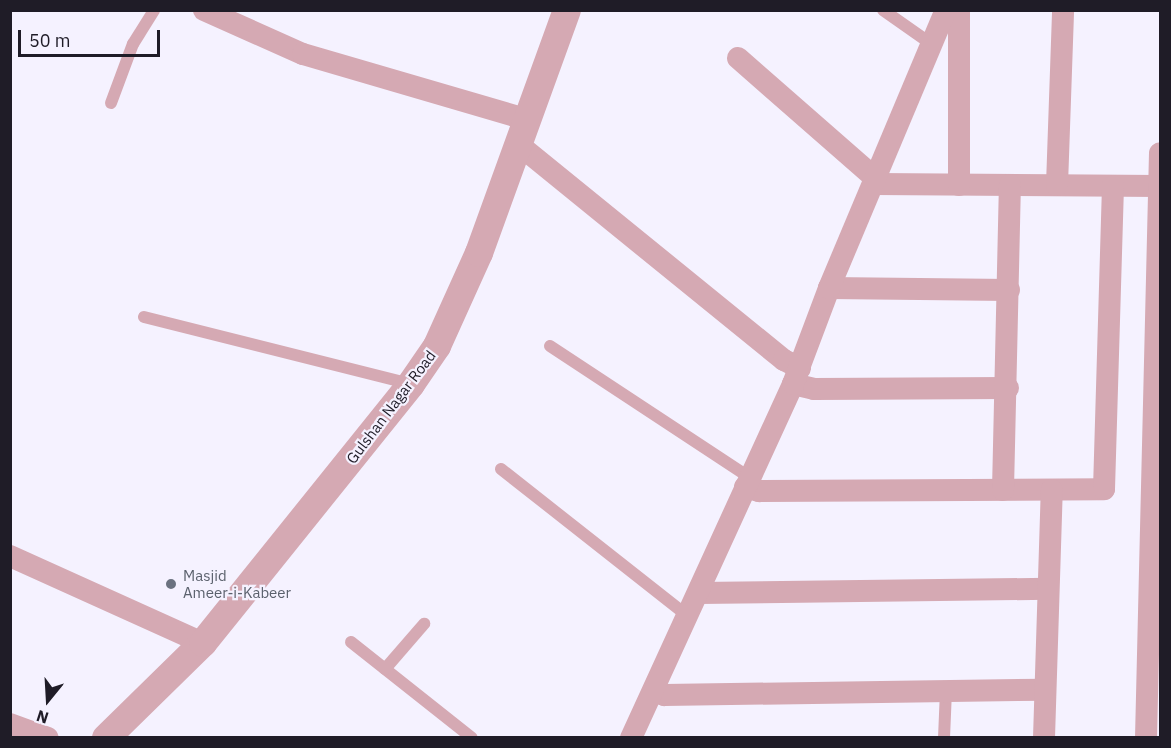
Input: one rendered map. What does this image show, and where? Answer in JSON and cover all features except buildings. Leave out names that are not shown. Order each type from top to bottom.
[{"type":"street","points":[[204,10],[303,54],[522,131],[784,360],[797,376],[814,389],[1008,388]]},
{"type":"street","name":"Gulshan Nagar Road","points":[[106,738],[203,643],[411,384],[437,346],[479,253],[567,10]]},
{"type":"street","points":[[631,738],[797,376],[829,288],[875,182],[930,43],[946,10]]},
{"type":"street","points":[[959,10],[959,185]]},
{"type":"street","points":[[1057,185],[1063,10]]},
{"type":"street","points":[[738,58],[875,182],[959,185],[1160,186]]},
{"type":"street","points":[[1146,738],[1153,698],[1161,153]]},
{"type":"street","points":[[1003,490],[1008,388],[1010,185]]},
{"type":"street","points":[[747,483],[759,491],[1104,489],[1113,186]]},
{"type":"street","points":[[829,288],[1008,290]]},
{"type":"street","points":[[1044,738],[1052,490]]},
{"type":"street","points":[[10,556],[203,643]]},
{"type":"street","points":[[699,593],[1048,589]]},
{"type":"street","points":[[654,689],[664,695],[1045,690]]},
{"type":"street","points":[[10,724],[48,738]]},
{"type":"lane","points":[[111,103],[133,44],[154,10]]},
{"type":"lane","points":[[883,10],[930,43]]},
{"type":"lane","points":[[144,317],[411,384]]},
{"type":"lane","points":[[550,346],[747,483]]},
{"type":"lane","points":[[501,469],[688,616]]},
{"type":"lane","points":[[385,669],[424,624]]},
{"type":"lane","points":[[351,642],[472,738]]},
{"type":"lane","points":[[944,738],[946,691]]},
{"type":"place","name":"Masjid Ameer-i-Kabeer","points":[[171,584]]}]
